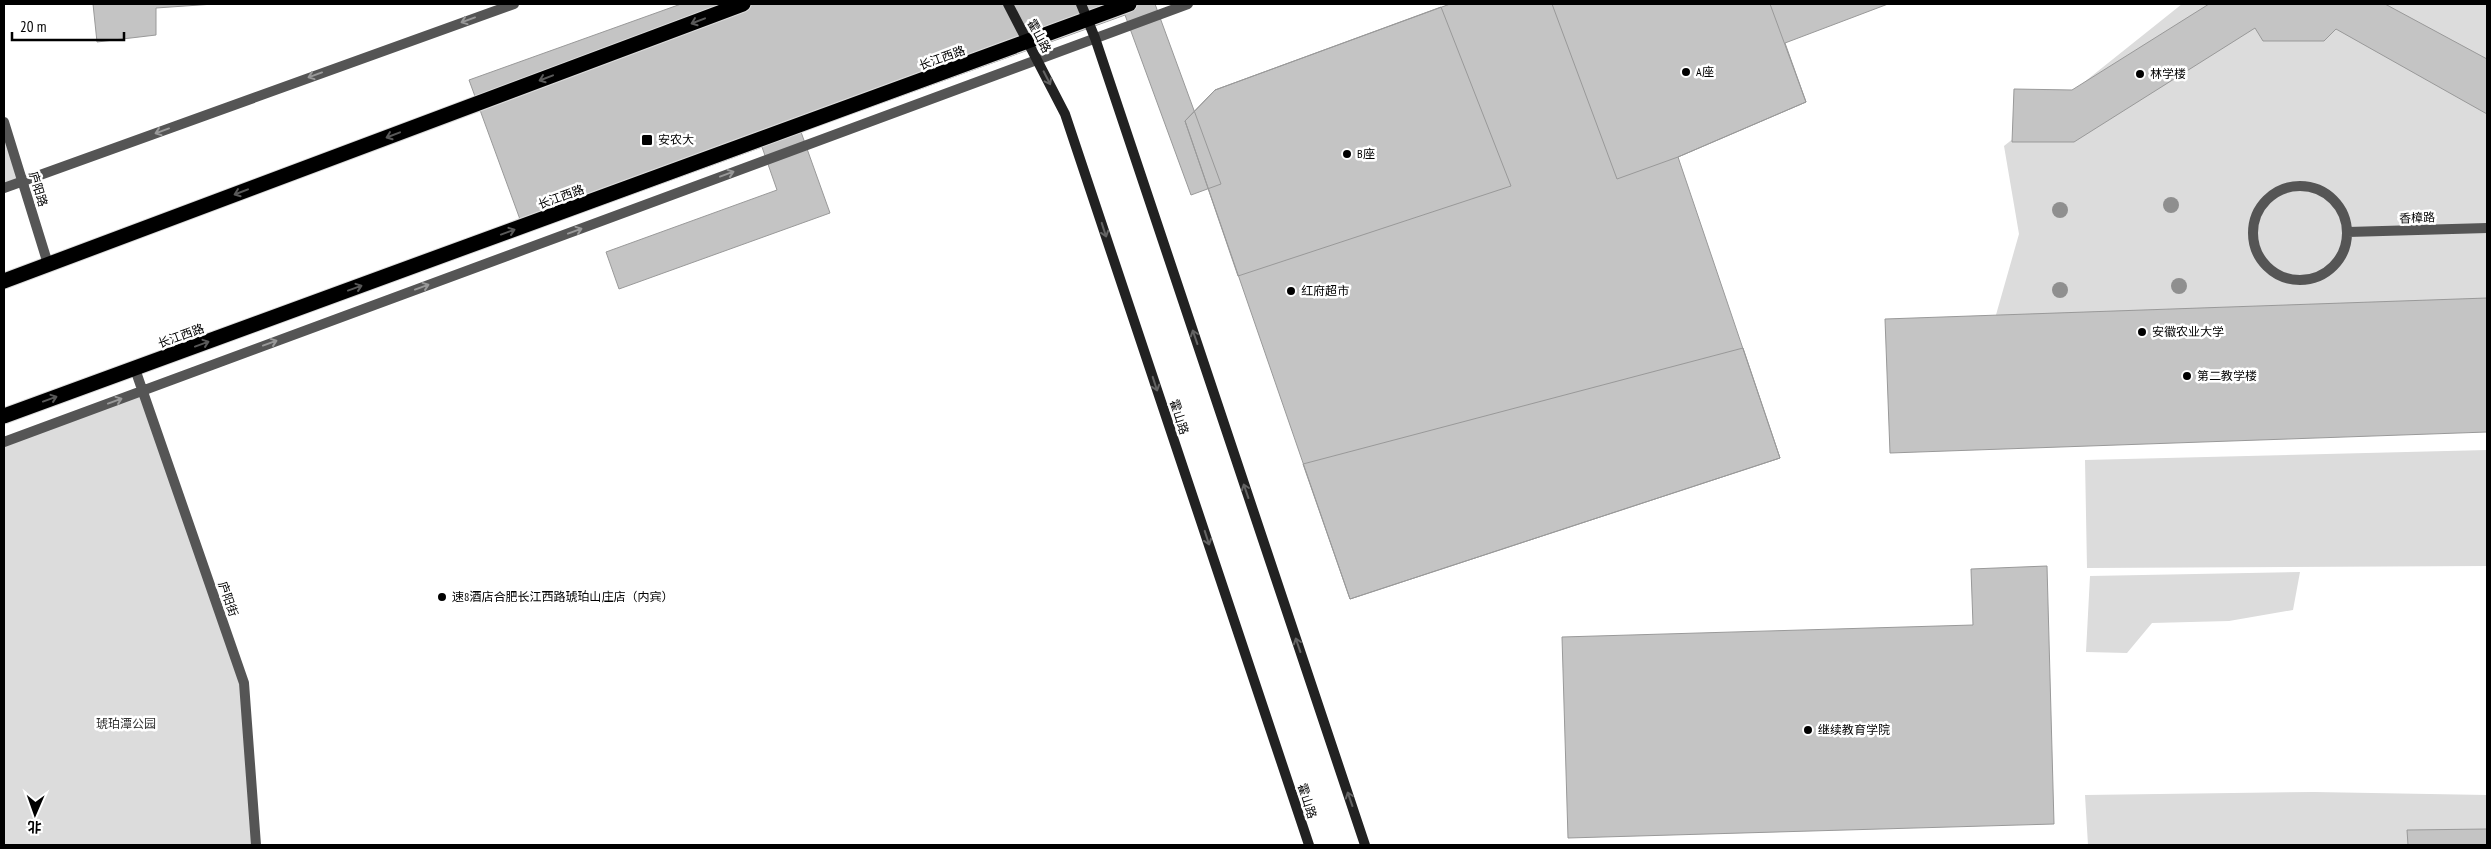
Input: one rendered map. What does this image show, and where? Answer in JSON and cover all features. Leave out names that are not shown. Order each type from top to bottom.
[{"type":"highway","points":[[4,281],[743,4]]},
{"type":"highway","name":"长江西路","points":[[4,416],[1129,4]]},
{"type":"main road","name":"霍山路","points":[[1008,4],[1065,114],[1309,845]]},
{"type":"main road","points":[[1081,4],[1088,20],[1365,845]]},
{"type":"street","points":[[4,188],[514,4]]},
{"type":"street","points":[[4,442],[1188,4]]},
{"type":"street","name":"庐阳路","points":[[4,122],[48,264]]},
{"type":"street","points":[[2291,186],[2307,186],[2323,191],[2336,202],[2344,216],[2348,232],[2345,248],[2338,263],[2325,273],[2310,280],[2294,280],[2280,276],[2268,268],[2258,256],[2253,242],[2253,227],[2257,213],[2265,200],[2277,191],[2291,186]]},
{"type":"street","name":"香樟路","points":[[2348,232],[2487,228]]},
{"type":"street","name":"庐阳街","points":[[135,369],[244,683],[256,845]]},
{"type":"green space","points":[[2182,4],[2487,4],[2487,325],[1988,343],[2019,234],[2004,146]]},
{"type":"green space","points":[[4,122],[22,181],[4,188]]},
{"type":"green space","name":"琥珀潭公园","points":[[142,391],[244,683],[256,845],[4,845],[4,442]]},
{"type":"green space","points":[[2487,450],[2487,566],[2087,568],[2085,460]]},
{"type":"green space","points":[[2300,572],[2293,610],[2229,621],[2152,623],[2127,653],[2086,652],[2090,576]]},
{"type":"green space","points":[[2314,792],[2487,795],[2487,845],[2088,845],[2085,795]]},
{"type":"building","points":[[93,4],[214,4],[156,8],[156,35],[97,42]]},
{"type":"building","name":"安农大","points":[[681,4],[1155,4],[1221,184],[1191,195],[1125,15],[801,132],[830,213],[619,289],[606,252],[777,190],[762,147],[525,233],[469,80]]},
{"type":"building","points":[[1450,4],[1888,4],[1785,43],[1806,102],[1678,157],[1780,458],[1350,599],[1185,121],[1215,90]]},
{"type":"building","name":"A座","points":[[1552,4],[1770,4],[1806,102],[1678,157],[1617,179]]},
{"type":"building","name":"林学楼","points":[[2209,4],[2385,4],[2487,59],[2487,114],[2336,29],[2324,41],[2263,41],[2255,28],[2074,142],[2012,142],[2014,89],[2072,90]]},
{"type":"building","name":"B座","points":[[1441,7],[1511,186],[1238,276],[1185,121],[1215,90]]},
{"type":"building","name":"第二教学楼","points":[[2487,298],[2487,432],[1890,453],[1885,319]]},
{"type":"building","points":[[1743,348],[1780,458],[1350,599],[1303,464]]},
{"type":"building","name":"继续教育学院","points":[[2047,566],[2054,824],[1568,838],[1562,637],[1973,625],[1971,569]]},
{"type":"building","points":[[2487,829],[2487,845],[2408,845],[2407,830]]},
{"type":"place","name":"A座","points":[[1686,72]]},
{"type":"place","name":"林学楼","points":[[2140,74]]},
{"type":"place","name":"安农大","points":[[647,140]]},
{"type":"place","name":"B座","points":[[1347,154]]},
{"type":"place","name":"红府超市","points":[[1291,291]]},
{"type":"place","name":"安徽农业大学","points":[[2142,332]]},
{"type":"place","name":"第二教学楼","points":[[2187,376]]},
{"type":"place","name":"速8酒店合肥长江西路琥珀山庄店（内宾）","points":[[442,597]]},
{"type":"place","name":"继续教育学院","points":[[1808,730]]}]
